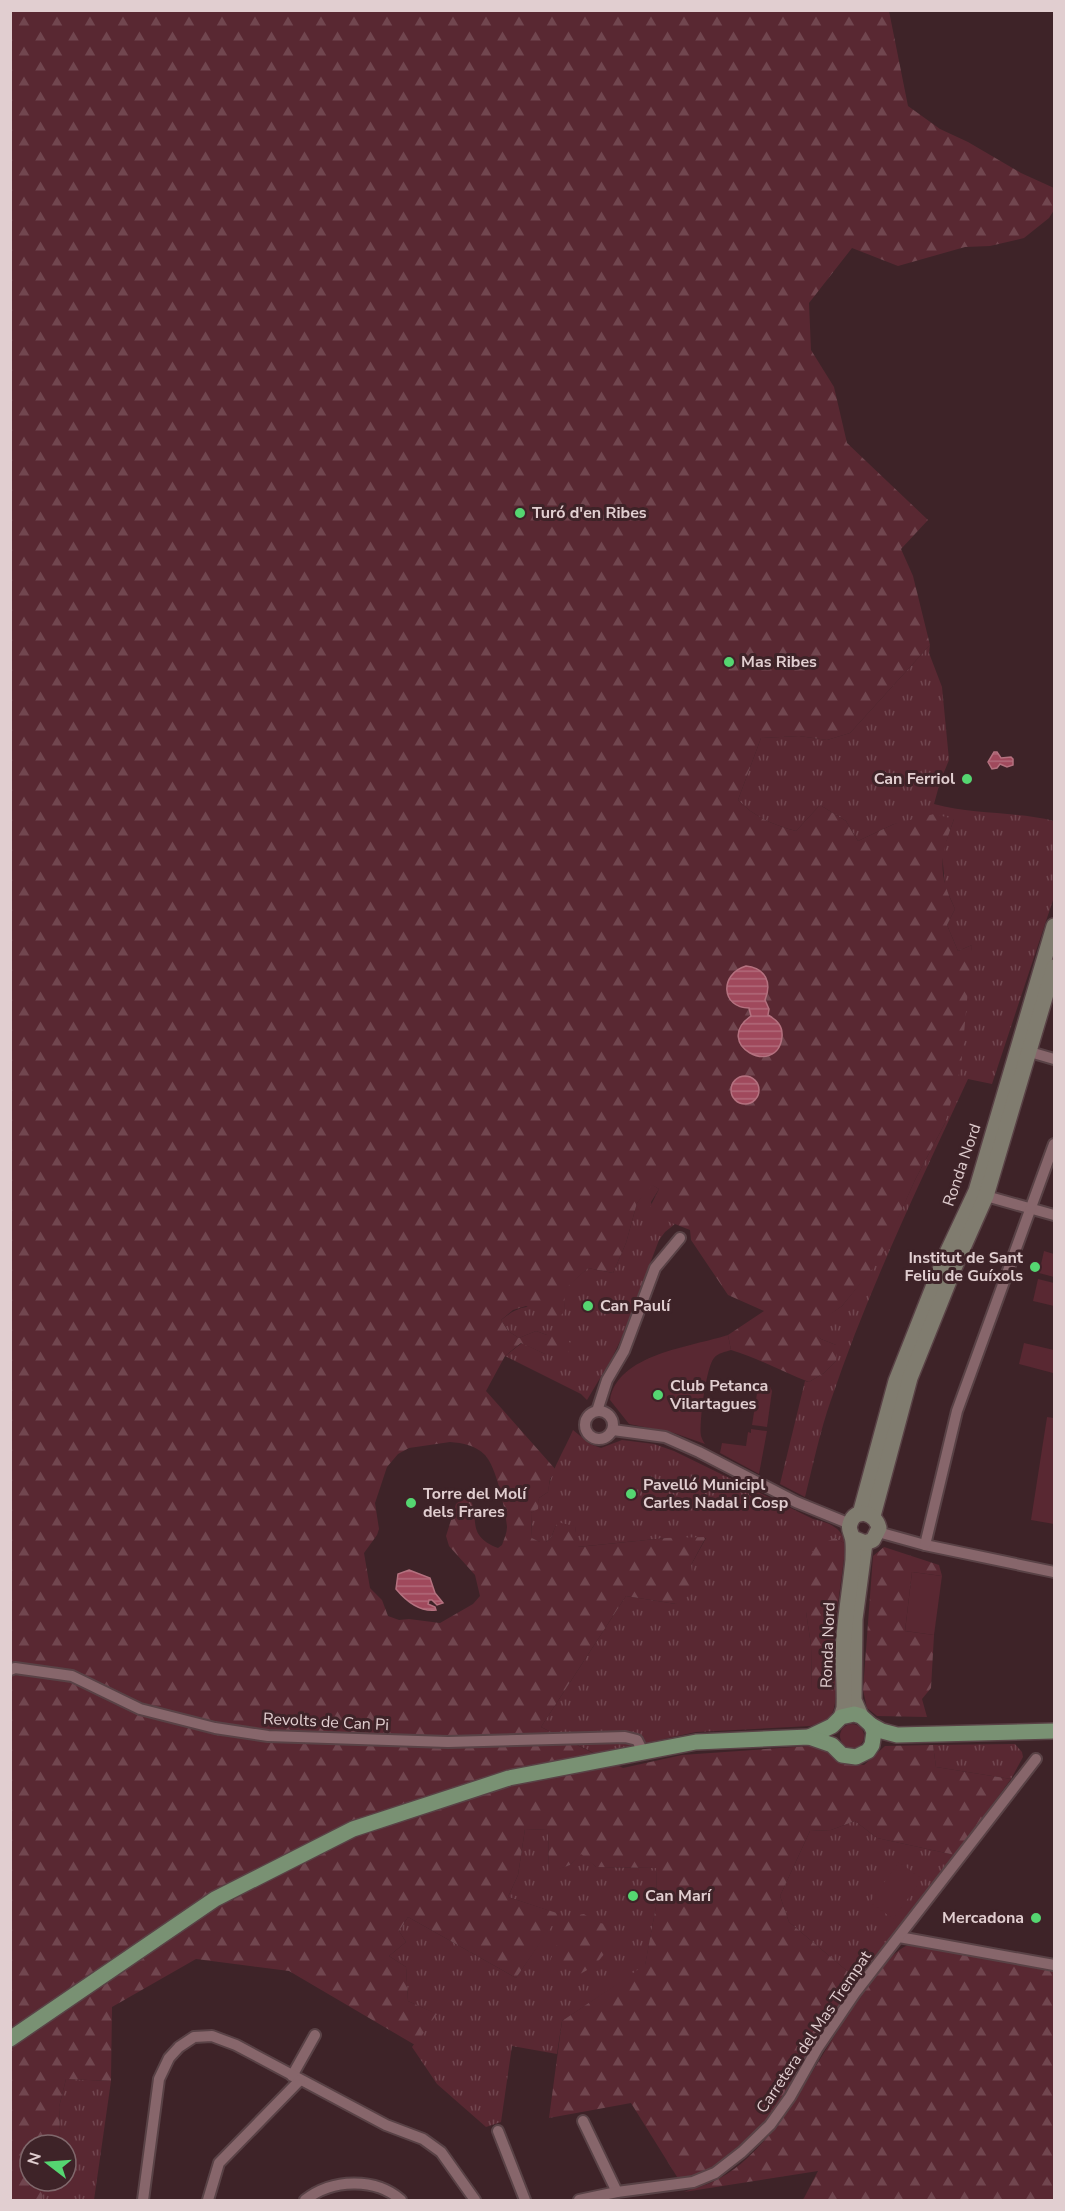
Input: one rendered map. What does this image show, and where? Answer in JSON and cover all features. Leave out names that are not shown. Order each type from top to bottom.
[{"type":"main road","points":[[809,1737],[836,1721],[854,1714],[897,1735]]},
{"type":"main road","points":[[866,1720],[873,1732],[872,1745]]},
{"type":"main road","points":[[832,1745],[830,1739],[836,1721]]},
{"type":"main road","points":[[10,2039],[215,1899],[353,1829],[509,1778],[696,1742],[809,1737],[832,1745],[842,1755],[856,1757],[862,1755],[872,1745],[897,1735],[1054,1731]]},
{"type":"street","name":"Ronda Nord","points":[[836,1721],[844,1708],[843,1653],[853,1559],[896,1381],[945,1257],[976,1191],[1054,926]]},
{"type":"street","name":"Ronda Nord","points":[[866,1720],[854,1700],[855,1619],[860,1527],[910,1378],[986,1196],[1054,967]]},
{"type":"street","points":[[1030,1052],[1054,1059]]},
{"type":"street","points":[[925,1545],[957,1411],[1054,1144]]},
{"type":"street","points":[[986,1196],[1054,1215]]},
{"type":"street","points":[[597,1411],[607,1380],[624,1351],[655,1268],[680,1238]]},
{"type":"street","points":[[597,1411],[608,1414],[614,1424],[608,1436],[601,1439],[593,1438],[587,1433],[585,1426],[586,1419],[591,1413],[597,1411]]},
{"type":"street","points":[[613,1430],[665,1437],[796,1502],[860,1527],[873,1540],[878,1532],[925,1545],[1054,1572]]},
{"type":"street","name":"Revolts de Can Pi","points":[[10,1670],[15,1668],[72,1676],[140,1708],[214,1728],[267,1736],[448,1742],[626,1737],[637,1740],[643,1752]]},
{"type":"street","name":"Carretera del Mas Trempat","points":[[579,2200],[617,2192],[693,2182],[715,2173],[742,2152],[770,2125],[855,1993],[1036,1759]]},
{"type":"street","points":[[899,1936],[1054,1965]]},
{"type":"street","points":[[208,2200],[219,2163],[296,2078],[315,2035]]},
{"type":"street","points":[[143,2200],[159,2079],[169,2058],[179,2047],[194,2037],[212,2037],[236,2045],[386,2125],[423,2139],[441,2152],[475,2200]]},
{"type":"street","points":[[582,2121],[617,2192]]},
{"type":"street","points":[[498,2131],[525,2200]]},
{"type":"street","points":[[305,2200],[326,2189],[348,2184],[364,2184],[391,2192],[400,2200]]},
{"type":"green space","points":[[11,11],[889,11],[908,106],[940,129],[968,142],[1021,173],[1054,188],[1054,210],[1049,218],[1024,238],[990,246],[965,247],[898,266],[852,248],[809,303],[811,350],[834,387],[847,443],[928,520],[901,549],[913,576],[930,645],[850,733],[827,740],[799,736],[761,738],[738,800],[765,820],[796,831],[820,805],[846,821],[858,841],[894,824],[934,814],[954,819],[942,864],[945,884],[955,909],[947,925],[958,951],[972,945],[961,1067],[945,1123],[915,1180],[879,1261],[842,1306],[821,1321],[815,1333],[821,1339],[836,1345],[836,1361],[824,1373],[809,1382],[731,1350],[728,1335],[764,1311],[728,1295],[691,1240],[690,1230],[647,1213],[659,1189],[652,1185],[637,1203],[626,1243],[613,1273],[588,1268],[564,1290],[565,1311],[555,1321],[526,1306],[513,1310],[501,1320],[508,1331],[519,1338],[536,1331],[547,1335],[564,1336],[571,1344],[569,1352],[545,1354],[521,1343],[505,1356],[486,1391],[556,1470],[550,1479],[548,1492],[539,1498],[538,1509],[531,1513],[532,1538],[546,1542],[551,1538],[556,1525],[561,1523],[575,1526],[578,1547],[666,1538],[706,1537],[691,1565],[695,1592],[676,1604],[626,1596],[541,1727],[623,1768],[682,1755],[823,1745],[839,1761],[864,1765],[885,1746],[933,1745],[936,1767],[1011,1779],[955,1855],[877,1838],[855,1821],[831,1830],[810,1831],[780,1896],[789,1922],[859,1981],[765,2128],[718,2169],[679,2180],[631,2103],[549,2118],[562,2021],[645,1965],[657,1901],[656,1868],[596,1867],[581,1854],[570,1865],[549,1873],[548,1830],[525,1829],[518,1875],[508,1897],[560,1914],[516,1978],[408,1917],[399,1931],[406,1942],[389,1956],[406,1967],[408,2001],[437,2014],[415,2045],[289,1971],[196,1959],[112,2007],[111,2081],[66,2079],[59,2107],[60,2133],[18,2133],[18,2193],[43,2193],[42,2200],[11,2200]],"holes":[[[450,1442],[469,1445],[485,1455],[493,1469],[507,1527],[502,1545],[498,1548],[487,1543],[477,1531],[473,1505],[469,1499],[463,1498],[456,1504],[446,1536],[449,1546],[475,1575],[480,1596],[473,1604],[440,1623],[399,1620],[388,1616],[382,1600],[370,1588],[364,1553],[379,1529],[375,1503],[387,1467],[398,1454],[409,1448]]]},
{"type":"green space","points":[[930,645],[929,653],[942,687],[949,760],[934,804],[1054,821],[1054,897],[992,1084],[968,1079],[861,1318],[827,1412],[805,1497],[780,1484],[805,1381],[809,1382],[824,1373],[836,1361],[836,1345],[821,1339],[814,1333],[821,1320],[842,1306],[878,1261],[915,1180],[945,1123],[972,945],[958,951],[947,925],[955,909],[945,886],[942,853],[954,819],[894,824],[858,841],[846,821],[820,805],[796,831],[765,820],[738,800],[761,738],[799,736],[827,740],[850,733]]},
{"type":"green space","points":[[651,1184],[659,1189],[651,1202],[654,1214],[675,1224],[659,1240],[622,1337],[587,1400],[581,1394],[505,1356],[522,1343],[545,1354],[547,1335],[536,1331],[519,1338],[508,1331],[501,1320],[524,1307],[565,1311],[563,1290],[588,1268],[613,1273],[626,1243],[637,1203]]},
{"type":"green space","points":[[1044,1251],[1054,1254],[1054,1277],[1039,1273]]},
{"type":"green space","points":[[1038,1279],[1054,1283],[1054,1306],[1033,1301]]},
{"type":"green space","name":"Club Petanca Vilartagues","points":[[728,1335],[731,1350],[714,1358],[706,1383],[701,1429],[701,1436],[705,1444],[674,1433],[629,1424],[610,1400],[616,1384],[626,1372],[641,1362],[676,1349]]},
{"type":"green space","points":[[1024,1343],[1054,1350],[1053,1373],[1019,1364]]},
{"type":"green space","points":[[769,1384],[772,1391],[767,1427],[752,1425],[757,1393]]},
{"type":"green space","points":[[1047,1417],[1054,1418],[1054,1524],[1031,1520]]},
{"type":"green space","points":[[751,1429],[767,1431],[759,1474],[720,1453],[722,1443],[746,1446],[748,1432],[751,1433]]},
{"type":"green space","points":[[573,1430],[590,1444],[601,1448],[622,1440],[654,1444],[674,1451],[813,1519],[830,1524],[841,1533],[846,1544],[835,1538],[806,1612],[811,1645],[812,1692],[837,1688],[834,1709],[829,1718],[810,1726],[696,1732],[596,1754],[541,1727],[626,1596],[676,1604],[691,1565],[706,1538],[666,1538],[577,1547],[575,1526],[556,1525],[551,1538],[546,1542],[532,1538],[531,1513],[537,1509],[539,1498],[548,1492],[555,1469]]},
{"type":"green space","points":[[835,1538],[846,1544],[834,1633],[837,1688],[812,1693],[805,1565],[816,1546]]},
{"type":"green space","points":[[884,1547],[939,1565],[942,1576],[912,1572],[905,1631],[934,1635],[931,1688],[922,1699],[927,1717],[877,1716],[867,1708],[863,1690],[873,1556]]},
{"type":"green space","points":[[912,1572],[942,1576],[934,1635],[905,1631]]},
{"type":"green space","points":[[852,1724],[860,1728],[864,1736],[860,1744],[852,1748],[844,1744],[840,1736],[844,1728]]},
{"type":"green space","points":[[1015,1744],[1023,1757],[1011,1779],[936,1767],[933,1745]]},
{"type":"green space","points":[[855,1821],[877,1838],[955,1855],[859,1981],[789,1922],[780,1896],[810,1831],[831,1830]]},
{"type":"green space","points":[[525,1829],[548,1830],[549,1872],[570,1865],[581,1853],[596,1867],[656,1868],[657,1901],[645,1966],[562,2021],[557,2054],[512,2046],[501,2122],[486,2127],[437,2084],[412,2047],[436,2014],[408,2001],[406,1967],[389,1956],[406,1942],[399,1931],[408,1917],[516,1978],[559,1914],[508,1897],[518,1875]]},
{"type":"green space","points":[[899,1862],[922,1879],[893,1919],[870,1902]]},
{"type":"green space","points":[[584,1914],[595,1922],[611,1925],[615,1938],[608,1949],[596,1963],[580,1974],[549,1963],[567,1922],[572,1916]]},
{"type":"green space","points":[[911,1944],[1054,1968],[1054,2200],[803,2200],[818,2171],[684,2192],[723,2177],[740,2165],[763,2142],[788,2110],[860,1996],[896,1953]]},
{"type":"green space","points":[[66,2079],[111,2081],[94,2200],[42,2200],[43,2193],[78,2193],[78,2133],[60,2133],[59,2107]]},
{"type":"shaded area","points":[[994,752],[997,752],[1001,758],[1011,757],[1013,765],[1007,767],[1000,764],[997,768],[992,769],[988,762]]},
{"type":"shaded area","points":[[746,966],[753,967],[766,977],[768,988],[765,1000],[769,1009],[768,1015],[777,1021],[782,1030],[778,1049],[769,1055],[759,1056],[750,1053],[742,1046],[738,1037],[741,1027],[751,1016],[749,1008],[733,1003],[727,990],[731,976]]},
{"type":"shaded area","points":[[745,1076],[755,1080],[759,1090],[755,1100],[745,1104],[735,1100],[731,1090],[735,1080]]},
{"type":"shaded area","points":[[409,1570],[430,1578],[435,1593],[443,1603],[437,1605],[429,1600],[428,1604],[436,1610],[414,1605],[396,1589],[398,1574]]},
{"type":"place","name":"Turó d'en Ribes","points":[[520,513]]},
{"type":"place","name":"Mas Ribes","points":[[729,662]]},
{"type":"place","name":"Can Ferriol","points":[[967,779]]},
{"type":"place","name":"Institut de Sant Feliu de Guíxols","points":[[1035,1267]]},
{"type":"place","name":"Can Paulí","points":[[588,1306]]},
{"type":"place","name":"Club Petanca Vilartagues","points":[[658,1395]]},
{"type":"place","name":"Pavelló Municipl Carles Nadal i Cosp","points":[[631,1494]]},
{"type":"place","name":"Torre del Molí dels Frares","points":[[411,1503]]},
{"type":"place","name":"Can Marí","points":[[633,1896]]},
{"type":"place","name":"Mercadona","points":[[1036,1918]]}]
